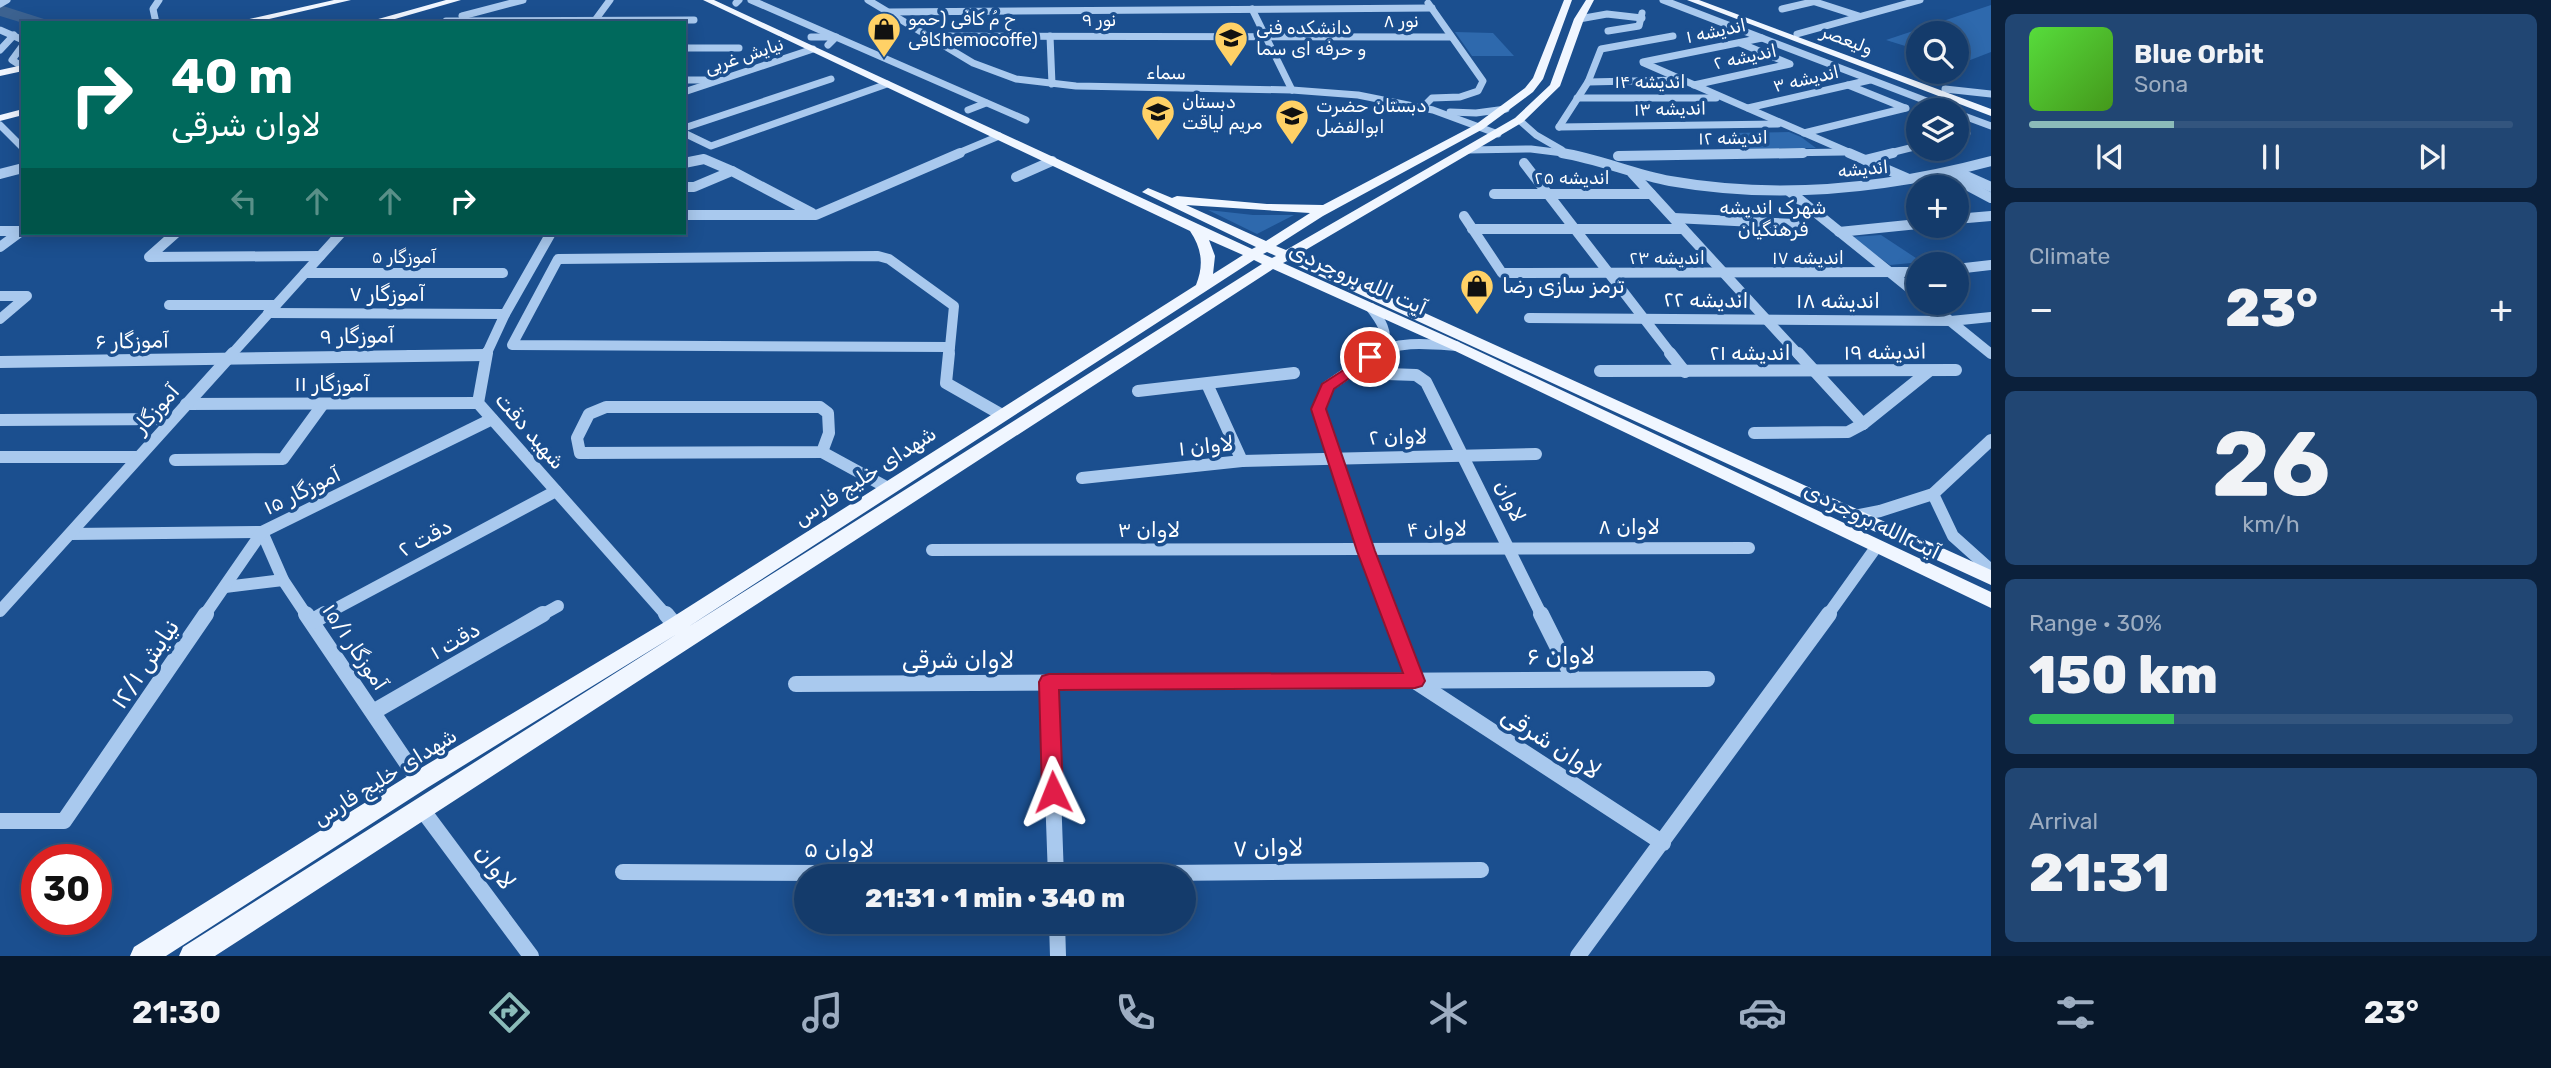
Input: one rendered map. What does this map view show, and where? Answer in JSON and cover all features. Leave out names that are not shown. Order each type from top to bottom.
[{"type":"main road","points":[[247,21],[347,0]]},
{"type":"main road","points":[[370,21],[457,0]]},
{"type":"main road","name":"آیت الله بروجردی","points":[[707,0],[822,42],[887,84],[1217,239],[1269,255],[1327,280],[1991,578]]},
{"type":"main road","name":"شهدای خلیج فارس","points":[[192,956],[421,808],[848,524],[888,488],[1202,287],[1317,236],[1499,134],[1538,79],[1568,0]]},
{"type":"main road","name":"شهدای خلیج فارس","points":[[143,956],[419,781],[675,625],[848,524],[1243,281],[1269,255],[1327,209],[1479,127],[1512,115],[1555,86],[1579,19],[1590,0]]},
{"type":"main road","name":"ولیعصر","points":[[1691,0],[1984,104]]},
{"type":"main road","name":"ولیعصر","points":[[1708,0],[1984,104],[1991,113]]},
{"type":"main road","name":"آیت الله بروجردی","points":[[739,1],[968,110],[1232,230],[1269,255]]},
{"type":"main road","points":[[376,21],[417,10]]},
{"type":"main road","points":[[262,21],[281,14]]},
{"type":"main road","points":[[0,73],[20,66]]},
{"type":"main road","points":[[0,118],[21,113]]},
{"type":"main road","points":[[1158,197],[1222,205],[1327,209]]},
{"type":"main road","points":[[1194,227],[1206,243],[1210,260],[1202,287]]},
{"type":"main road","points":[[1217,239],[1228,235],[1232,230]]},
{"type":"main road","points":[[1243,281],[1285,277],[1327,280],[1314,252],[1317,236]]},
{"type":"main road","name":"آیت الله بروجردی","points":[[1327,280],[1371,308],[1456,345],[1991,601]]},
{"type":"street","points":[[0,4],[7,0]]},
{"type":"street","points":[[156,21],[153,9],[159,0]]},
{"type":"street","points":[[446,21],[523,0]]},
{"type":"street","points":[[594,21],[610,0]]},
{"type":"street","name":"سماء","points":[[869,0],[986,69],[1016,79],[1052,84],[1292,90],[1358,95],[1433,110],[1499,134]]},
{"type":"street","points":[[993,0],[993,10]]},
{"type":"street","points":[[1089,0],[1092,9]]},
{"type":"street","points":[[1422,108],[1432,98],[1460,97],[1478,91],[1483,85],[1483,81],[1425,0]]},
{"type":"street","points":[[1663,0],[1762,38]]},
{"type":"street","points":[[1782,9],[1813,0],[1860,16]]},
{"type":"street","points":[[1797,34],[1920,0]]},
{"type":"street","points":[[739,1],[822,42],[1026,120]]},
{"type":"street","points":[[887,12],[1432,8]]},
{"type":"street","points":[[1252,9],[1292,90]]},
{"type":"street","points":[[1579,19],[1608,14],[1642,14],[1639,26],[1608,31]]},
{"type":"street","points":[[644,21],[694,20]]},
{"type":"street","points":[[1725,24],[1744,20]]},
{"type":"street","points":[[0,30],[21,40]]},
{"type":"street","points":[[0,50],[14,35]]},
{"type":"street","name":"نور ۹","points":[[932,36],[1266,36]]},
{"type":"street","points":[[1049,36],[1052,84]]},
{"type":"street","name":"نور ۸","points":[[1266,36],[1451,37]]},
{"type":"street","points":[[1577,99],[1588,82],[1601,49],[1673,36]]},
{"type":"street","name":"اندیشه ۱","points":[[1643,62],[1762,38],[1918,98]]},
{"type":"street","name":"نیایش غربی","points":[[686,91],[822,42]]},
{"type":"street","name":"اندیشه ۲","points":[[1694,85],[1790,64],[1739,43]]},
{"type":"street","points":[[20,66],[13,55],[21,45]]},
{"type":"street","points":[[686,48],[739,48]]},
{"type":"street","name":"اندیشه","points":[[1643,62],[1906,178]]},
{"type":"street","points":[[0,64],[20,66]]},
{"type":"street","points":[[686,130],[831,79]]},
{"type":"street","points":[[686,80],[719,80]]},
{"type":"street","points":[[1588,82],[1684,80]]},
{"type":"street","name":"اندیشه ۳","points":[[1748,108],[1871,80]]},
{"type":"street","points":[[686,132],[711,146],[887,84]]},
{"type":"street","points":[[1804,133],[1906,108],[1848,85]]},
{"type":"street","points":[[1945,89],[1991,94]]},
{"type":"street","name":"اندیشه ۱۴","points":[[1577,99],[1724,98]]},
{"type":"street","name":"اندیشه ۱۳","points":[[1577,99],[1559,127],[1782,124]]},
{"type":"street","points":[[968,110],[986,103]]},
{"type":"street","points":[[1433,110],[1512,115]]},
{"type":"street","name":"اندیشه","points":[[1512,115],[1536,135],[1569,153],[1631,173],[1722,188],[1789,191],[1906,181]]},
{"type":"street","points":[[1969,118],[1991,126]]},
{"type":"street","points":[[0,125],[21,146]]},
{"type":"street","points":[[686,215],[816,215],[999,136]]},
{"type":"street","name":"اندیشه","points":[[1468,150],[1530,149],[1569,153]]},
{"type":"street","points":[[1866,160],[1906,149]]},
{"type":"street","name":"اندیشه ۱۲","points":[[1618,156],[1848,152]]},
{"type":"street","points":[[686,163],[704,159],[816,215]]},
{"type":"street","points":[[1016,177],[1052,161]]},
{"type":"street","points":[[1940,175],[1991,161]]},
{"type":"street","points":[[1524,163],[1685,372]]},
{"type":"street","points":[[0,174],[21,168]]},
{"type":"street","points":[[686,187],[694,187],[732,171]]},
{"type":"street","points":[[1631,173],[1863,424]]},
{"type":"street","points":[[1950,173],[1991,187]]},
{"type":"street","points":[[1950,173],[1991,198]]},
{"type":"street","points":[[1789,191],[1906,285]]},
{"type":"street","name":"اندیشه ۲۵","points":[[1494,194],[1651,194]]},
{"type":"street","points":[[1464,216],[1472,229],[1683,229]]},
{"type":"street","points":[[1969,218],[1991,216]]},
{"type":"street","points":[[1674,219],[1795,225]]},
{"type":"street","points":[[1839,232],[1906,225]]},
{"type":"street","name":"اندیشه ۲۳","points":[[1472,229],[1502,273],[1724,273]]},
{"type":"street","points":[[0,231],[21,230]]},
{"type":"street","points":[[0,247],[21,231]]},
{"type":"street","points":[[174,235],[149,257],[320,256]]},
{"type":"street","name":"آموزگار","points":[[0,611],[339,235]]},
{"type":"street","name":"شهید دقت","points":[[550,235],[505,314],[486,355],[478,403],[675,625]]},
{"type":"street","points":[[950,347],[512,345],[558,259],[878,257],[889,260],[954,306],[950,347],[946,383],[1002,415]]},
{"type":"street","points":[[1969,268],[1991,265]]},
{"type":"street","name":"آموزگار ۵","points":[[305,273],[503,273]]},
{"type":"street","name":"اندیشه ۱۷","points":[[1724,273],[1906,273]]},
{"type":"street","points":[[0,296],[27,296],[0,319]]},
{"type":"street","name":"آموزگار ۷","points":[[169,305],[505,314]]},
{"type":"street","points":[[1371,308],[1385,328],[1388,338],[1384,348]]},
{"type":"street","points":[[1943,315],[1991,354]]},
{"type":"street","name":"اندیشه ۱۸","points":[[1767,320],[1951,321],[1991,317]]},
{"type":"street","name":"اندیشه ۲۲","points":[[1529,318],[1767,320]]},
{"type":"street","points":[[1415,681],[1366,551],[1318,409],[1327,387],[1384,348],[1456,345]]},
{"type":"street","name":"آموزگار ۹","points":[[228,358],[362,354],[486,355]]},
{"type":"street","name":"آموزگار ۶","points":[[37,362],[228,358]]},
{"type":"street","points":[[0,362],[37,362]]},
{"type":"street","name":"اندیشه ۱۹","points":[[1815,372],[1956,370]]},
{"type":"street","name":"اندیشه ۲۱","points":[[1600,371],[1815,372]]},
{"type":"street","points":[[1754,433],[1848,432],[1863,424],[1929,371]]},
{"type":"street","points":[[1138,391],[1294,373]]},
{"type":"street","name":"لاوان","points":[[1387,374],[1416,375],[1426,382],[1573,678]]},
{"type":"street","points":[[1207,384],[1242,461]]},
{"type":"street","name":"آموزگار ۱۱","points":[[186,404],[478,403]]},
{"type":"street","points":[[175,460],[283,459],[323,404]]},
{"type":"street","points":[[822,452],[830,437],[830,424],[828,413],[820,408],[606,407],[589,414],[576,438],[580,453],[822,452],[888,488]]},
{"type":"street","points":[[0,419],[172,419]]},
{"type":"street","name":"آموزگار ۱۵","points":[[71,534],[262,532],[492,419]]},
{"type":"street","points":[[1854,516],[1880,511],[1933,494],[1991,440]]},
{"type":"street","points":[[1462,455],[1536,454]]},
{"type":"street","name":"لاوان ۲","points":[[1335,457],[1462,455]]},
{"type":"street","points":[[0,457],[138,457]]},
{"type":"street","name":"لاوان ۱","points":[[1082,478],[1242,461],[1335,457]]},
{"type":"street","name":"دقت ۲","points":[[313,621],[556,491]]},
{"type":"street","points":[[1933,494],[1953,536],[1991,570]]},
{"type":"street","name":"آموزگار ۱۵/۱","points":[[262,532],[283,580],[419,781]]},
{"type":"street","name":"نیایش ۱۲/۱","points":[[0,821],[64,821],[262,532]]},
{"type":"street","points":[[1577,956],[1663,843],[1861,572],[1877,546]]},
{"type":"street","name":"لاوان ۸","points":[[1509,549],[1749,548]]},
{"type":"street","name":"لاوان ۴","points":[[1366,551],[1509,549]]},
{"type":"street","name":"لاوان ۳","points":[[932,550],[1366,551]]},
{"type":"street","points":[[225,587],[283,580]]},
{"type":"street","name":"دقت ۱","points":[[373,712],[558,606]]},
{"type":"street","name":"لاوان ۶","points":[[1415,681],[1707,679]]},
{"type":"street","name":"لاوان شرقی","points":[[796,684],[1415,681],[1663,843]]},
{"type":"street","points":[[1049,682],[1056,864]]},
{"type":"street","name":"لاوان","points":[[421,808],[531,956]]},
{"type":"street","name":"لاوان ۷","points":[[1196,874],[1481,870]]},
{"type":"street","name":"لاوان ۵","points":[[622,872],[794,874]]},
{"type":"street","points":[[1057,934],[1058,956]]},
{"type":"shaded area","points":[[1991,5],[1991,52],[1969,61],[1969,21],[1943,21]]},
{"type":"shaded area","points":[[1455,32],[1493,33],[1514,56],[1472,56]]},
{"type":"shaded area","points":[[1906,33],[1906,46],[1886,40]]},
{"type":"shaded area","points":[[1789,132],[1816,148],[1749,149],[1730,133]]},
{"type":"shaded area","points":[[1208,210],[1253,215],[1294,215],[1257,234]]},
{"type":"shaded area","points":[[1881,235],[1907,252],[1906,264],[1890,265],[1851,237]]},
{"type":"waterway","points":[[0,10],[32,21]]},
{"type":"place","name":"حِ مُ کافی (حمو کافیhemocoffe)","points":[[884,59]]},
{"type":"place","name":"دانشکده فنی و حرفه ای سما","points":[[1231,68]]},
{"type":"place","name":"دبستان مریم لیاقت","points":[[1158,142]]},
{"type":"place","name":"دبستان حضرت ابوالفضل","points":[[1292,146]]},
{"type":"place","name":"ترمز سازی رضا","points":[[1477,316]]},
{"type":"district","name":"شهرک اندیشه فرهنگیان","points":[[1773,218]]},
{"type":"route","points":[[1053,792],[1049,682],[1415,681],[1366,551],[1318,409],[1327,387],[1370,357]]}]
